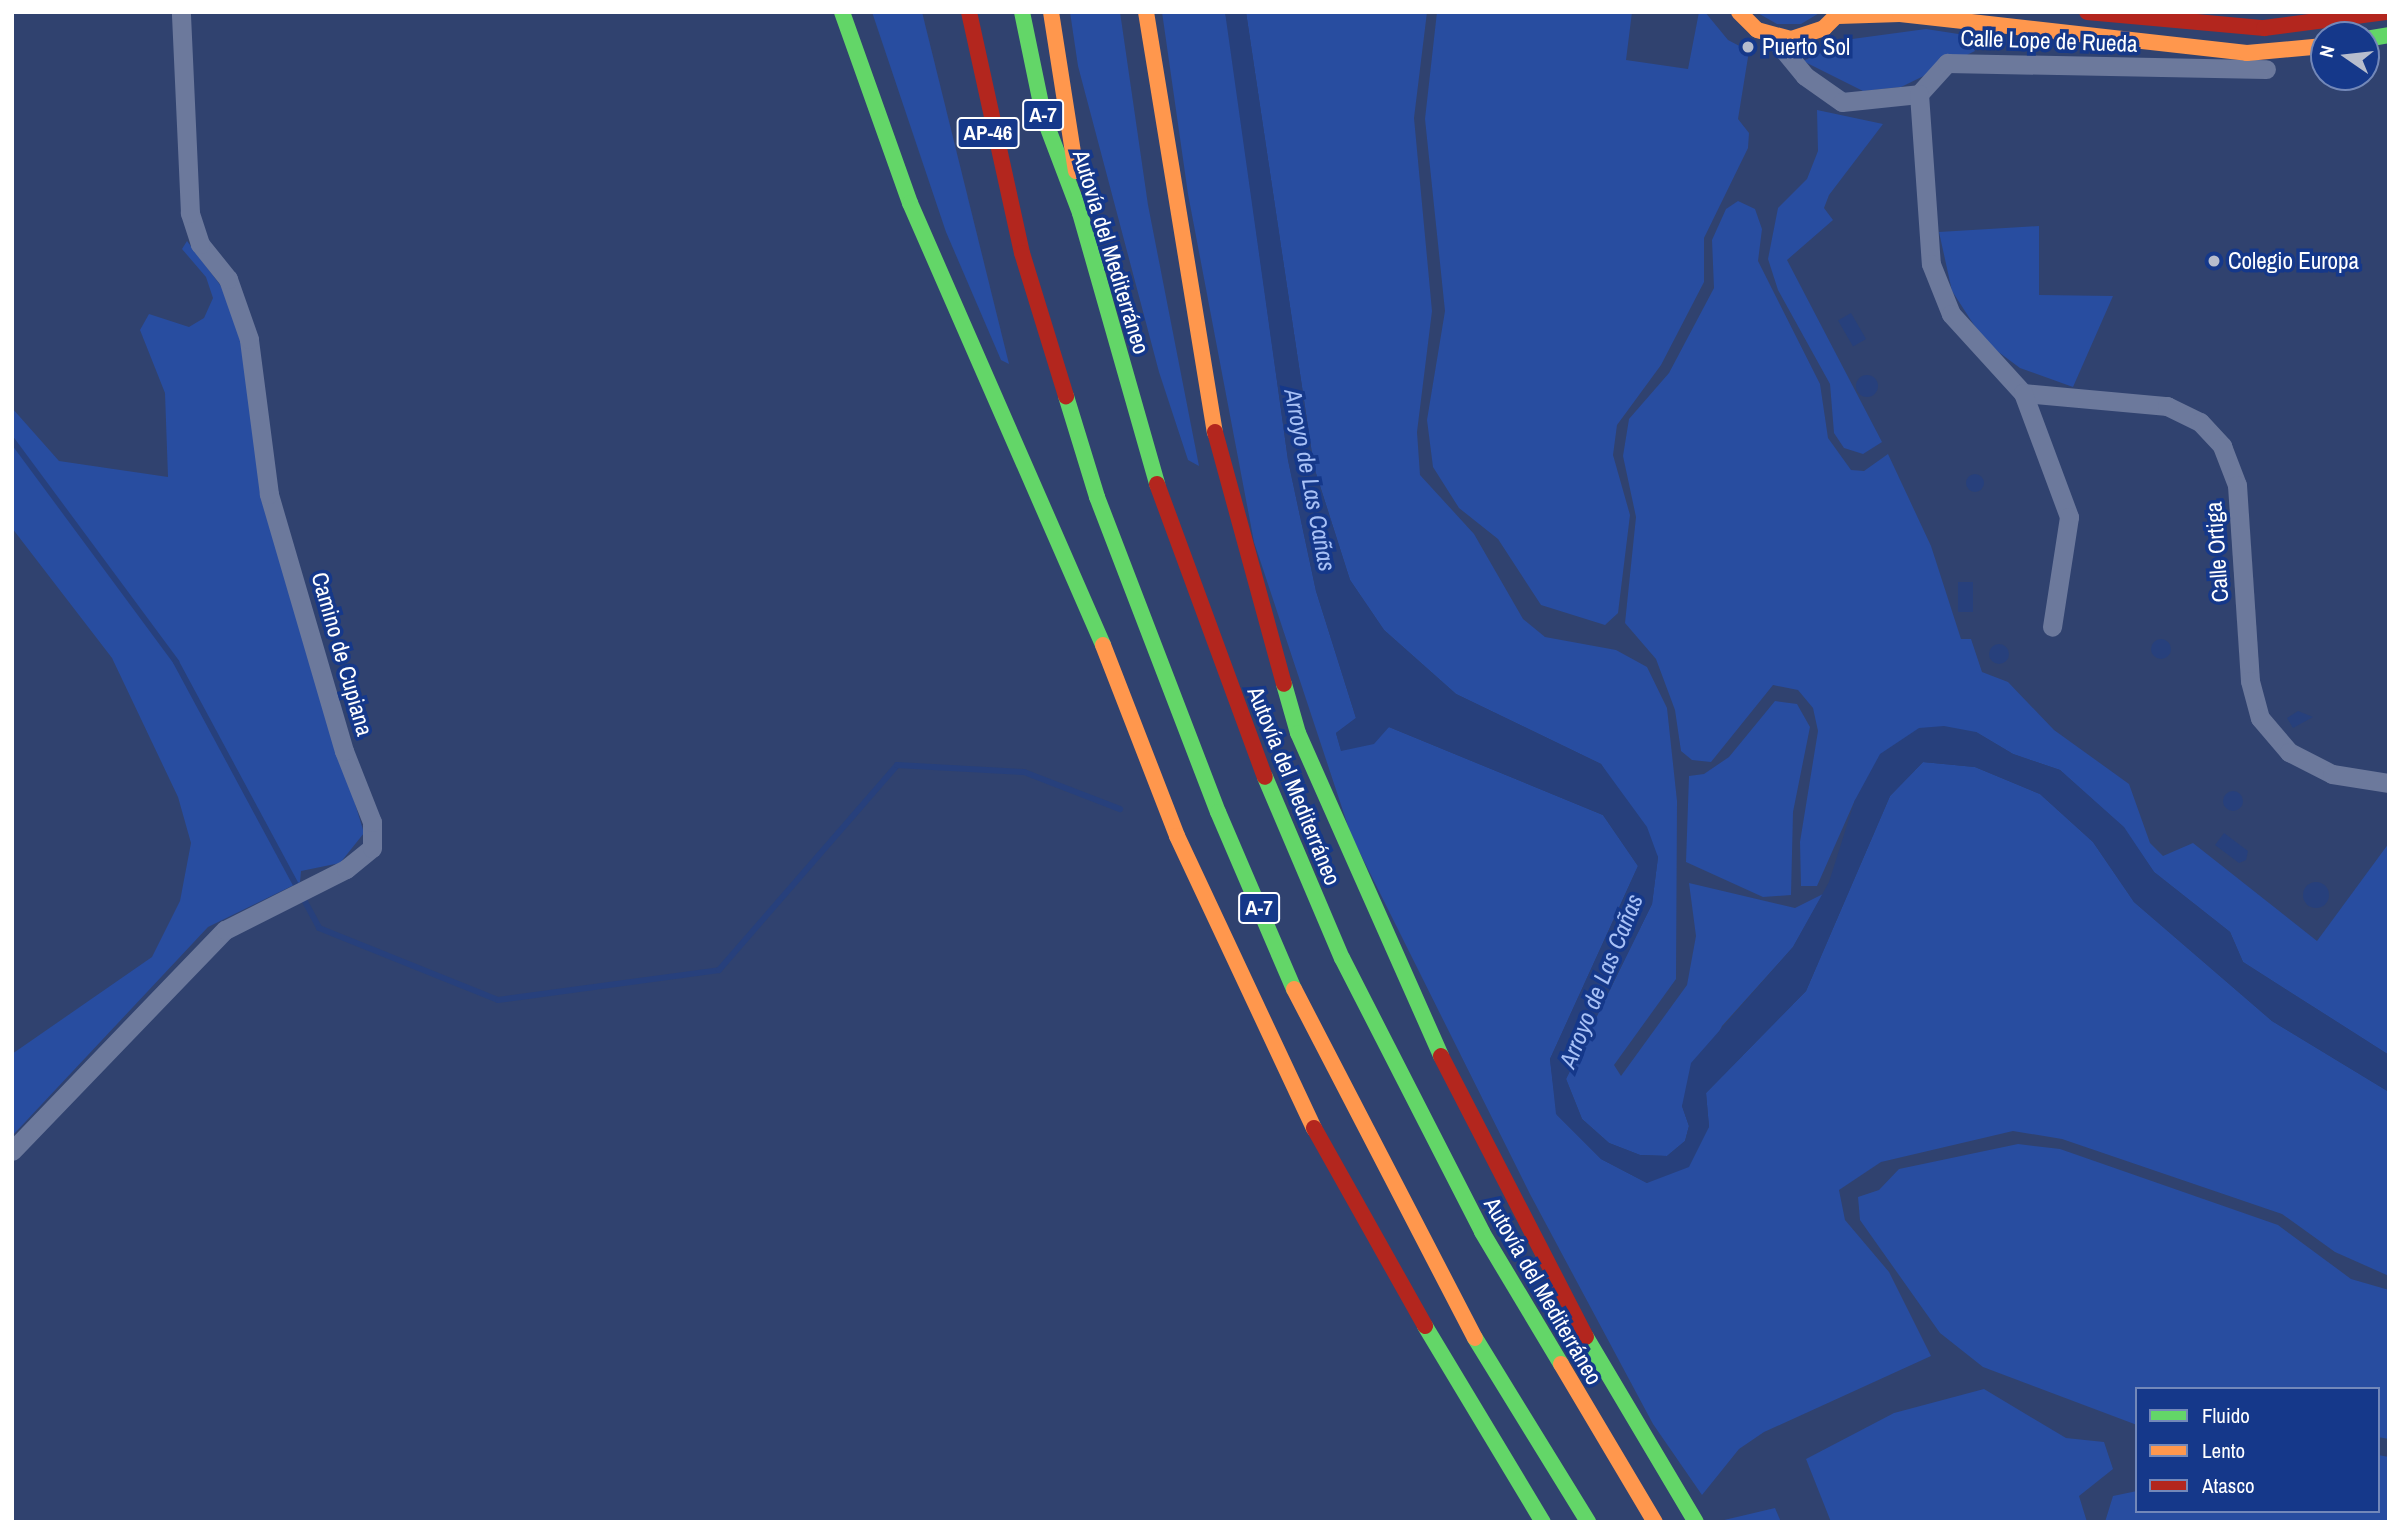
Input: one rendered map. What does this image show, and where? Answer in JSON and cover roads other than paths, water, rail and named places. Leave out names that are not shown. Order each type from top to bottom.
[{"type":"main road","points":[[842,12],[910,203],[1085,599],[1177,836],[1262,1028],[1363,1222],[1543,1522]]},
{"type":"main road","name":"AP-46","points":[[954,12],[1022,253]]},
{"type":"main road","name":"A-7","points":[[969,12],[1022,253],[1097,497],[1218,812],[1305,1014],[1494,1373],[1588,1522]]},
{"type":"main road","name":"Autovía del Mediterráneo","points":[[1022,12],[1044,118],[1080,213],[1165,511],[1320,907],[1482,1232],[1655,1522]]},
{"type":"main road","points":[[1051,12],[1071,113],[1080,213]]},
{"type":"main road","points":[[1146,12],[1218,452],[1298,733],[1455,1089],[1558,1289],[1696,1522]]},
{"type":"main road","points":[[1739,12],[1773,37],[1808,36],[1839,14]]},
{"type":"main road","name":"Calle Lope de Rueda","points":[[2087,12],[2264,28],[2386,12]]},
{"type":"main road","name":"Calle Lope de Rueda","points":[[1839,14],[1900,14],[2247,52],[2310,47]]},
{"type":"main road","name":"Calle Lope de Rueda","points":[[2266,69],[2310,65]]},
{"type":"street","name":"Camino de Cupiana","points":[[12,1151],[225,930],[346,869],[372,848],[372,822],[344,751],[269,494],[249,339],[228,279],[200,244],[190,214],[181,12]]},
{"type":"street","points":[[1773,37],[1805,76],[1842,102],[1919,94],[1931,264],[1951,314],[2023,393],[2068,517],[2052,627]]},
{"type":"street","name":"Calle Lope de Rueda","points":[[1919,94],[1947,63],[2266,69]]},
{"type":"street","name":"Calle Ortiga","points":[[2023,393],[2167,406],[2200,422],[2222,446],[2238,485],[2250,681],[2260,718],[2289,752],[2332,774],[2389,783]]},
{"type":"water","name":"Arroyo de Las Cañas","points":[[1225,12],[1246,12],[1314,467],[1350,580],[1384,630],[1456,694],[1601,764],[1647,827],[1658,857],[1652,904],[1566,1079],[1582,1119],[1609,1143],[1640,1155],[1667,1156],[1685,1141],[1689,1126],[1682,1106],[1691,1063],[1793,947],[1829,882],[1855,800],[1880,754],[1919,728],[1944,726],[1976,732],[2013,754],[2060,770],[2124,827],[2154,872],[2230,932],[2243,962],[2389,1055],[2389,1092],[2272,1021],[2134,902],[2093,842],[2040,794],[1975,767],[1923,762],[1890,796],[1806,991],[1706,1093],[1709,1127],[1689,1167],[1647,1183],[1601,1159],[1556,1114],[1550,1059],[1638,866],[1603,815],[1389,727],[1374,744],[1341,751],[1336,733],[1356,718],[1316,591],[1288,460]]},
{"type":"water","points":[[1851,313],[1866,339],[1853,346],[1838,320]]},
{"type":"water","points":[[1867,375],[1875,378],[1878,386],[1875,394],[1867,397],[1859,394],[1856,386],[1859,378]]},
{"type":"water","points":[[1975,474],[1981,477],[1984,483],[1981,489],[1975,492],[1969,489],[1966,483],[1969,477]]},
{"type":"water","points":[[1958,582],[1973,582],[1973,612],[1958,612]]},
{"type":"water","points":[[2157,639],[2165,639],[2171,649],[2165,659],[2157,659],[2151,653],[2151,645]]},
{"type":"water","points":[[1999,644],[2006,647],[2009,654],[2006,661],[1999,664],[1992,661],[1989,654],[1992,647]]},
{"type":"water","points":[[2298,711],[2313,717],[2293,728],[2287,718]]},
{"type":"water","points":[[2233,791],[2240,794],[2243,801],[2240,808],[2233,811],[2226,808],[2223,801],[2226,794]]},
{"type":"water","points":[[2224,833],[2248,851],[2246,860],[2239,863],[2215,845]]},
{"type":"water","points":[[2316,882],[2325,886],[2329,895],[2325,904],[2316,908],[2307,904],[2303,895],[2307,886]]},
{"type":"waterway","points":[[12,440],[176,662],[319,928],[498,1000],[719,970],[897,765],[1024,772],[1120,809]]},
{"type":"place","name":"Puerto Sol","points":[[1748,47]]},
{"type":"place","name":"Colegio Europa","points":[[2214,261]]}]
